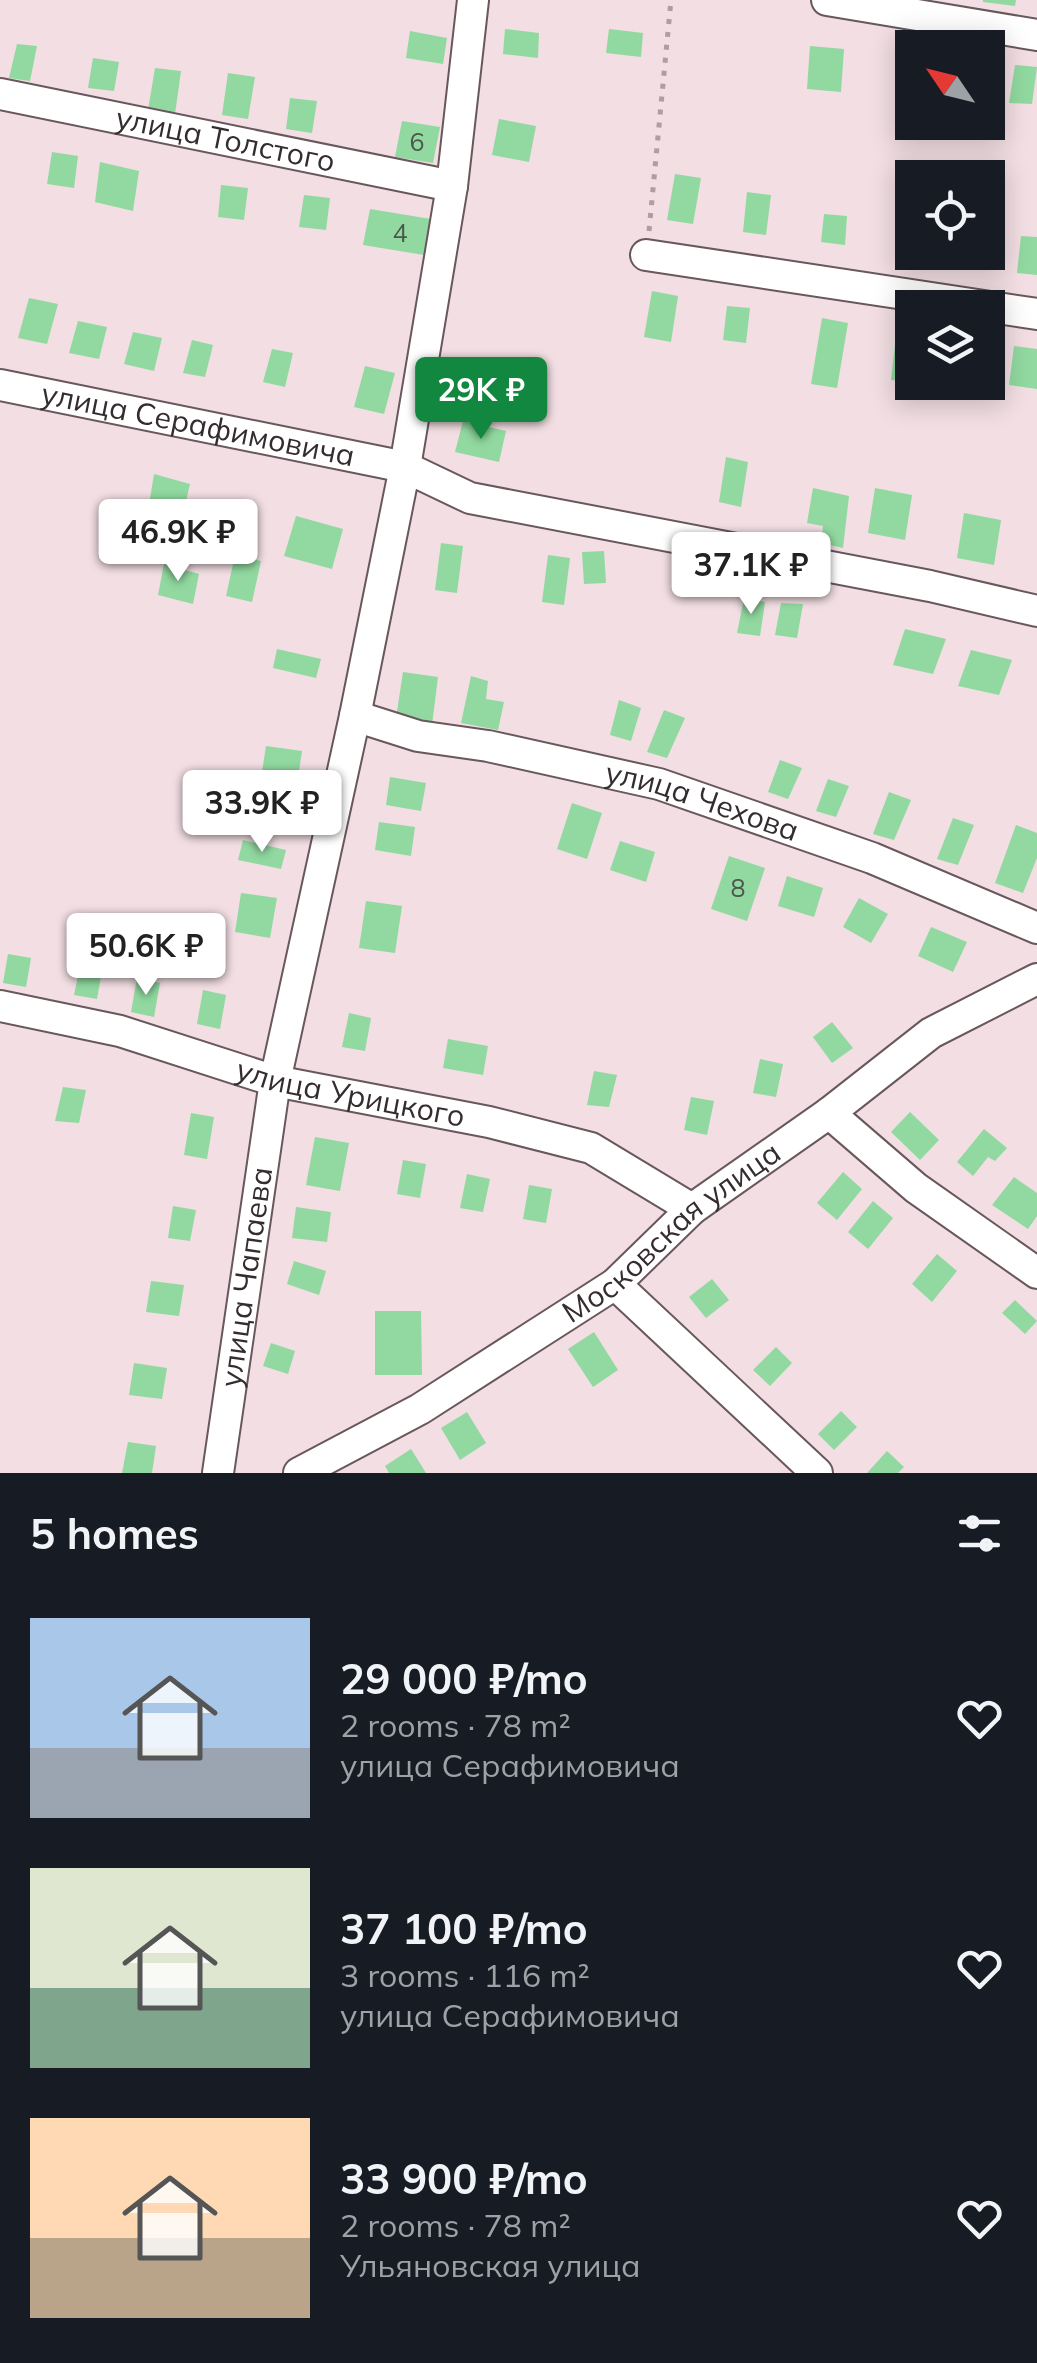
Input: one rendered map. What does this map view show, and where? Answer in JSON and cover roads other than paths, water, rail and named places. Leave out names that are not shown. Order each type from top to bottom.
[{"type":"street","name":"улица Чапаева","points":[[218,1473],[275,1081],[405,468],[452,186],[474,0]]},
{"type":"street","points":[[827,0],[1037,35]]},
{"type":"street","name":"улица Толстого","points":[[0,94],[452,186]]},
{"type":"street","points":[[646,255],[1037,314]]},
{"type":"street","name":"улица Серафимовича","points":[[0,385],[405,468],[470,498],[930,586],[1037,611]]},
{"type":"street","name":"улица Чехова","points":[[355,716],[418,736],[488,746],[659,784],[872,858],[1037,928]]},
{"type":"street","name":"Московская улица","points":[[299,1473],[420,1409],[615,1284],[692,1210],[829,1113],[931,1033],[1037,979]]},
{"type":"street","name":"улица Урицкого","points":[[0,1006],[120,1031],[275,1081],[489,1122],[590,1148],[692,1210]]},
{"type":"street","points":[[829,1113],[916,1188],[1037,1273]]},
{"type":"street","points":[[615,1284],[797,1468]]}]
